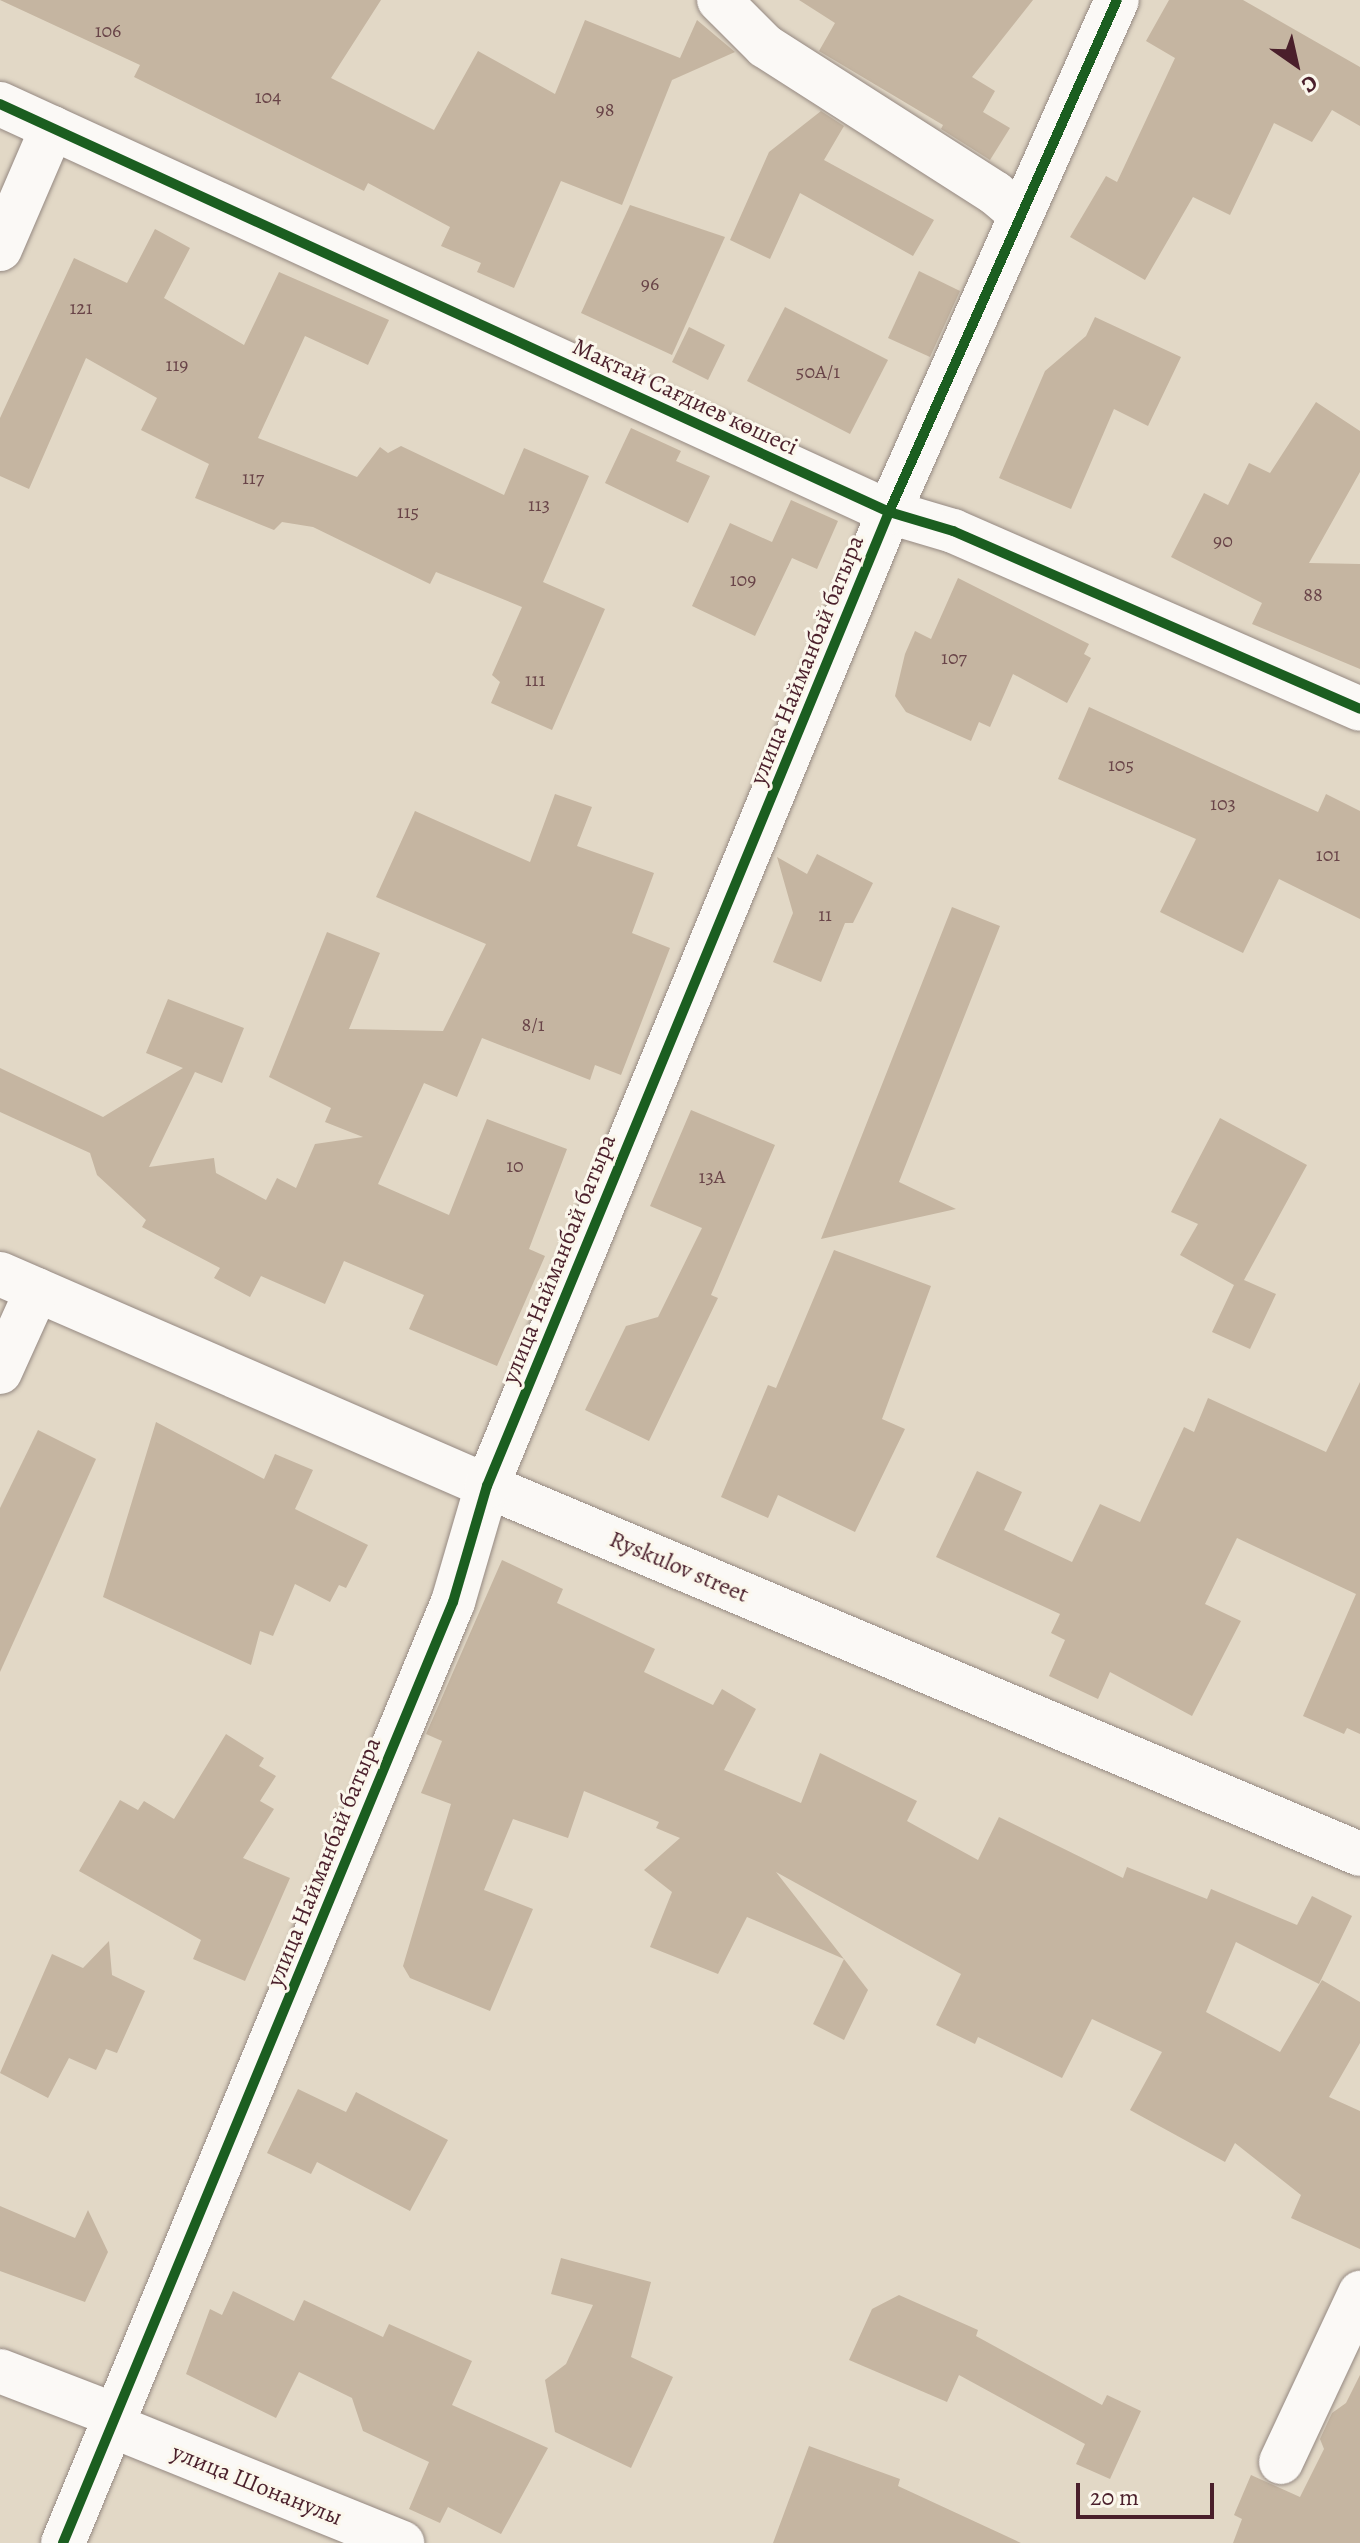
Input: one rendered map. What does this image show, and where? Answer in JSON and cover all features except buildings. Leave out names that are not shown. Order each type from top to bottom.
[{"type":"street","points":[[719,0],[765,46],[995,193],[1021,215]]},
{"type":"street","name":"улица Найманбай батыра","points":[[63,2543],[453,1602],[487,1486],[889,512],[1117,0]]},
{"type":"street","name":"Мақтай Сағдиев көшесі","points":[[0,104],[889,512],[953,531],[1360,709]]},
{"type":"street","points":[[0,249],[52,128]]},
{"type":"street","points":[[0,1372],[19,1282]]},
{"type":"street","name":"Ryskulov street","points":[[19,1282],[487,1486],[1360,1854]]},
{"type":"street","points":[[1281,2462],[1360,2293]]},
{"type":"street","name":"улица Шонанулы","points":[[0,2371],[402,2543]]},
{"type":"cycle path","points":[[63,2543],[453,1602],[487,1486],[889,512],[1117,0]]},
{"type":"cycle path","points":[[0,104],[889,512],[953,531],[1360,709]]}]
